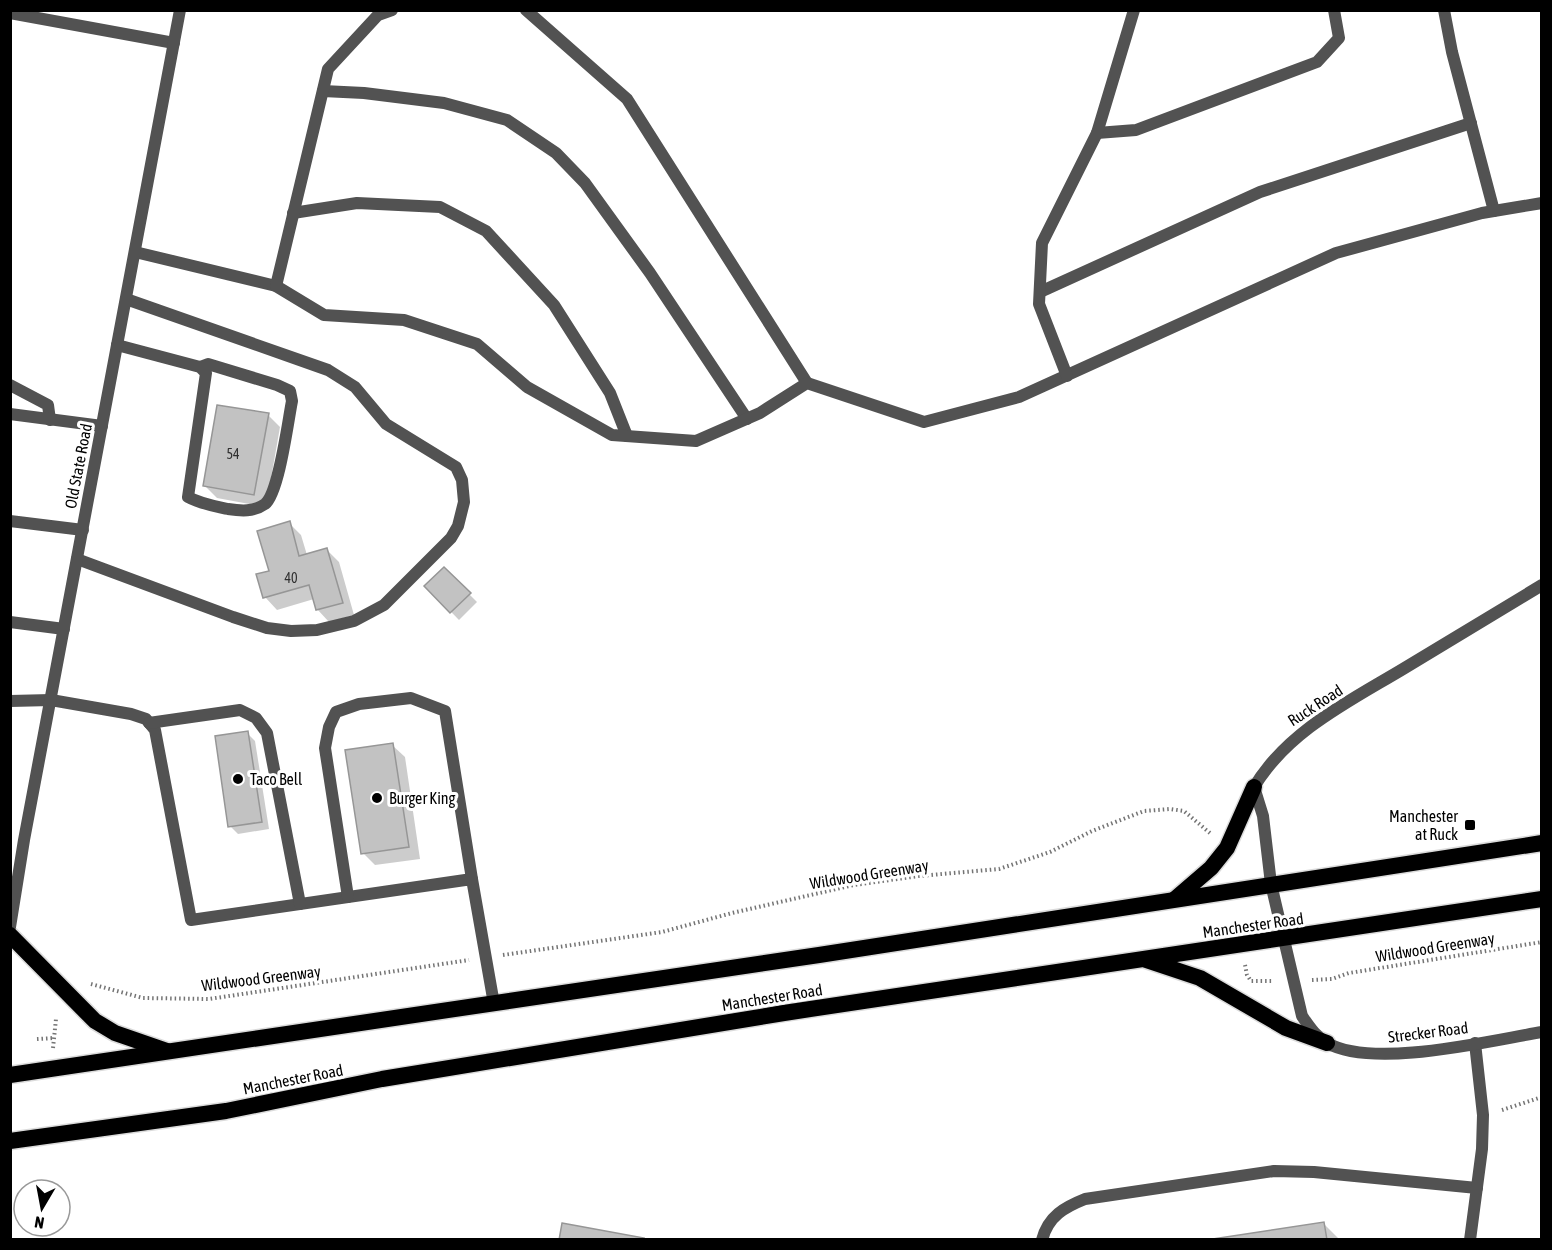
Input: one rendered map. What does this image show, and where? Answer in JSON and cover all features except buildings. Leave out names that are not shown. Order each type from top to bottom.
[{"type":"highway","points":[[1175,899],[1211,868],[1227,848],[1254,788]]},
{"type":"highway","name":"Manchester Road","points":[[10,1075],[831,954],[1542,843]]},
{"type":"highway","name":"Manchester Road","points":[[10,1141],[226,1111],[382,1079],[784,1013],[1542,899]]},
{"type":"highway","points":[[10,935],[95,1021],[115,1033],[171,1052]]},
{"type":"highway","points":[[1142,959],[1200,978],[1286,1028],[1328,1043]]},
{"type":"street","name":"Old State Road","points":[[10,927],[24,840],[180,10]]},
{"type":"street","points":[[276,286],[328,69],[378,15],[392,10]]},
{"type":"street","points":[[526,10],[627,99],[807,383],[924,422],[1019,397],[1336,253],[1494,211],[1542,203]]},
{"type":"street","points":[[1067,376],[1039,304],[1042,243],[1097,133],[1134,10]]},
{"type":"street","points":[[1097,133],[1136,130],[1317,62],[1339,38],[1334,10]]},
{"type":"street","points":[[1444,10],[1452,52],[1494,211]]},
{"type":"street","points":[[10,13],[174,43]]},
{"type":"street","points":[[323,91],[364,93],[444,103],[507,120],[556,153],[585,183],[637,255],[747,419]]},
{"type":"street","points":[[1040,292],[1260,192],[1471,123]]},
{"type":"street","points":[[293,213],[357,203],[441,207],[486,231],[555,305],[610,393],[627,436]]},
{"type":"street","points":[[135,252],[276,286],[324,315],[404,320],[477,344],[527,387],[612,435],[696,441],[747,419],[807,383]]},
{"type":"street","points":[[77,559],[267,628],[291,631],[316,630],[354,621],[384,605],[452,538],[458,526],[464,502],[462,480],[456,467],[386,424],[355,387],[328,370],[126,299]]},
{"type":"street","points":[[117,345],[200,367],[206,374],[188,497],[206,505],[240,511],[253,510],[269,500],[276,486],[292,401],[290,392],[277,385],[208,364],[200,367]]},
{"type":"street","points":[[10,385],[48,405],[50,420]]},
{"type":"street","points":[[10,414],[102,426]]},
{"type":"street","points":[[10,521],[83,530]]},
{"type":"street","name":"Ruck Road","points":[[1254,788],[1266,767],[1292,740],[1318,721],[1542,585]]},
{"type":"street","points":[[10,622],[64,629]]},
{"type":"street","points":[[348,897],[325,748],[329,727],[336,712],[359,704],[411,698],[445,711],[494,1004]]},
{"type":"street","points":[[10,701],[51,700],[131,714],[146,719],[150,723],[155,730],[191,920],[472,879]]},
{"type":"street","points":[[150,723],[240,710],[256,718],[267,733],[300,904]]},
{"type":"street","points":[[1254,788],[1263,816],[1271,884],[1282,939]]},
{"type":"street","name":"Strecker Road","points":[[1282,939],[1302,1016],[1314,1032],[1328,1043],[1371,1054],[1405,1053],[1542,1032]]},
{"type":"street","points":[[1470,1239],[1482,1149],[1484,1115],[1474,1043]]},
{"type":"street","points":[[1042,1239],[1045,1228],[1054,1217],[1066,1207],[1086,1199],[1274,1171],[1314,1172],[1477,1188]]},
{"type":"path","name":"Wildwood Greenway","points":[[511,954],[662,933],[732,913],[854,885],[919,876],[999,869],[1050,852],[1092,831],[1144,811],[1184,810],[1215,838]]},
{"type":"path","name":"Wildwood Greenway","points":[[1332,979],[1349,973],[1542,942]]},
{"type":"path","points":[[1244,944],[1246,975],[1251,981],[1259,981]]},
{"type":"path","name":"Wildwood Greenway","points":[[84,981],[100,988],[143,998],[209,999],[440,965]]},
{"type":"path","points":[[53,1053],[56,1019]]},
{"type":"path","points":[[37,1039],[54,1038]]},
{"type":"path","points":[[1511,1108],[1542,1097]]},
{"type":"place","name":"Taco Bell","points":[[238,779]]},
{"type":"place","name":"Burger King","points":[[377,798]]},
{"type":"place","name":"Manchester at Ruck","points":[[1470,825]]}]
